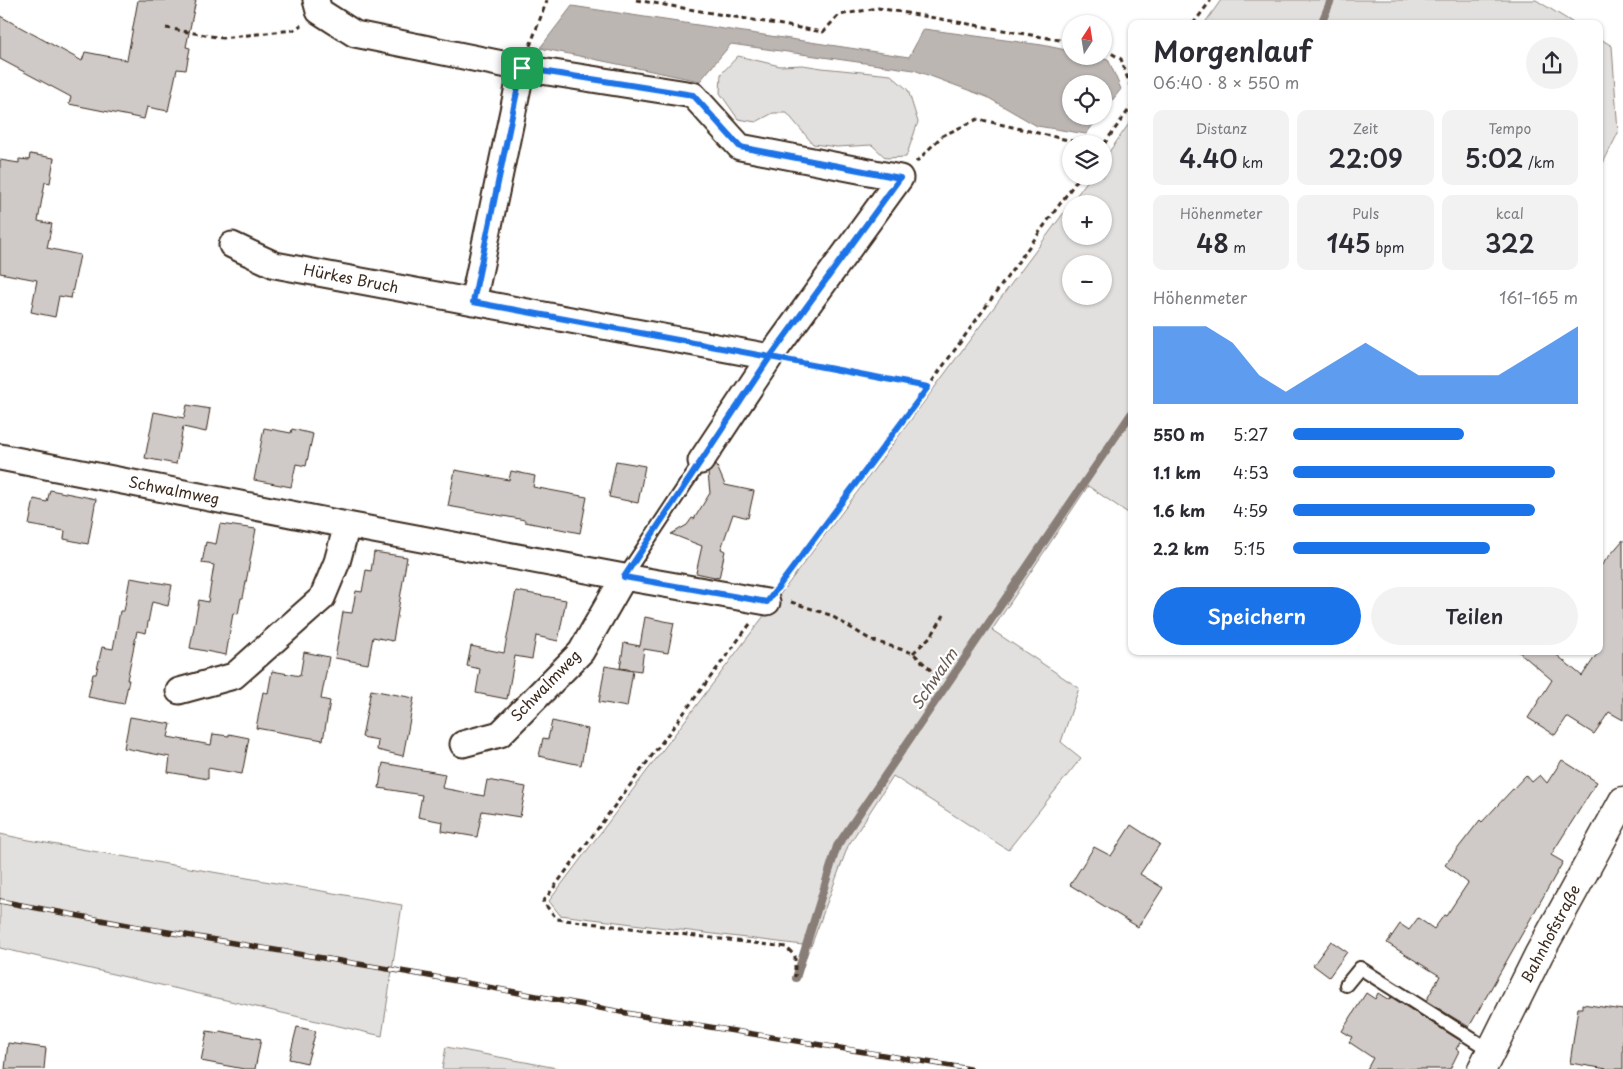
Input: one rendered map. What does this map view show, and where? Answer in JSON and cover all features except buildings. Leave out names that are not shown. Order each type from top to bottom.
[{"type":"street","points":[[318,6],[355,34],[522,68],[693,95],[740,147],[900,178],[770,357],[701,461]]},
{"type":"street","points":[[473,302],[522,68]]},
{"type":"street","name":"Hürkes Bruch","points":[[232,245],[275,265],[770,357]]},
{"type":"street","name":"Schwalmweg","points":[[0,457],[624,577],[769,599]]},
{"type":"street","points":[[180,691],[234,676],[322,598],[337,562],[347,525]]},
{"type":"street","name":"Schwalmweg","points":[[463,744],[500,734],[581,652],[624,577]]},
{"type":"street","name":"Bahnhofstraße","points":[[1487,1060],[1539,954],[1623,801]]},
{"type":"lane","points":[[624,577],[701,461]]},
{"type":"lane","points":[[1346,985],[1360,968],[1487,1060]]},
{"type":"path","points":[[522,68],[547,0]]},
{"type":"path","points":[[636,0],[823,32],[839,15],[878,8],[1062,40]]},
{"type":"path","points":[[1196,20],[1211,0]]},
{"type":"path","points":[[166,28],[222,38],[294,30],[318,6]]},
{"type":"path","points":[[1112,53],[1121,58],[1128,79]]},
{"type":"path","points":[[1110,135],[1128,110]]},
{"type":"path","points":[[900,178],[942,136],[978,119],[1062,139]]},
{"type":"path","points":[[795,978],[796,956],[786,947],[557,919],[543,902],[928,387],[1074,185]]},
{"type":"path","points":[[770,357],[928,387]]},
{"type":"path","points":[[769,599],[830,615],[871,640],[913,653],[937,676]]},
{"type":"path","points":[[913,653],[932,635],[944,615]]},
{"type":"shaded area","points":[[1221,0],[1536,0],[1568,20],[1207,20]]},
{"type":"shaded area","points":[[572,6],[909,57],[924,29],[1062,49],[1062,65],[1111,65],[1121,89],[1112,101],[1112,75],[1062,75],[1062,125],[1093,125],[1086,134],[1037,126],[987,97],[914,70],[731,44],[700,81],[540,48]]},
{"type":"shaded area","points":[[1603,40],[1612,46],[1618,133],[1603,163]]},
{"type":"shaded area","points":[[738,56],[780,66],[803,65],[891,75],[908,90],[918,122],[906,157],[886,158],[872,145],[837,147],[813,144],[787,113],[773,113],[756,122],[738,119],[720,93],[721,74]]},
{"type":"shaded area","points":[[1128,125],[1128,513],[1088,486],[992,630],[1079,688],[1061,742],[1081,758],[1008,850],[893,776],[848,846],[811,946],[560,915],[549,901],[861,487],[1062,215],[1062,245],[1112,245],[1112,195],[1077,195],[1084,185],[1112,185],[1112,148]]},
{"type":"shaded area","points":[[0,834],[402,905],[382,1036],[0,948]]},
{"type":"shaded area","points":[[446,1047],[562,1069],[442,1069]]},
{"type":"waterway","name":"Schwalm","points":[[1323,20],[1331,0]]},
{"type":"waterway","name":"Schwalm","points":[[796,978],[837,846],[1128,418]]},
{"type":"railway","points":[[0,901],[138,927],[424,975],[648,1017],[970,1069]]},
{"type":"route","points":[[522,68],[473,302],[770,357],[624,577],[767,602],[928,387],[770,357],[900,178],[740,147],[693,95],[522,68]]}]
